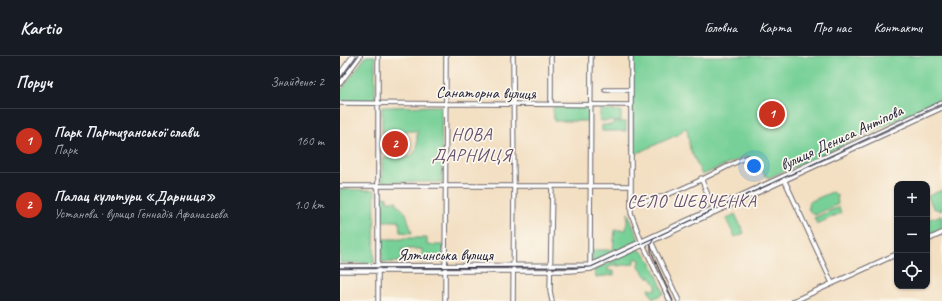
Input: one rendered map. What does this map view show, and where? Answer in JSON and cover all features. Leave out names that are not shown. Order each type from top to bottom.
[{"type":"main road","points":[[340,74],[353,56]]},
{"type":"main road","points":[[340,83],[360,56]]},
{"type":"main road","points":[[930,239],[942,233]]},
{"type":"main road","points":[[794,301],[894,255]]},
{"type":"street","points":[[378,56],[378,301]]},
{"type":"street","points":[[445,301],[444,186],[446,56]]},
{"type":"street","points":[[513,56],[513,301]]},
{"type":"street","points":[[551,56],[551,104]]},
{"type":"street","points":[[591,56],[591,267]]},
{"type":"street","points":[[631,56],[630,186],[633,219],[670,301]]},
{"type":"street","points":[[605,90],[631,90]]},
{"type":"street","name":"Санаторна вулиця","points":[[340,103],[631,105]]},
{"type":"street","name":"вулиця Дениса Антіпова","points":[[784,179],[942,103]]},
{"type":"street","name":"вулиця Дениса Антіпова","points":[[550,271],[591,267],[942,108]]},
{"type":"street","points":[[631,202],[639,202],[664,196],[747,157]]},
{"type":"street","points":[[701,178],[714,211]]},
{"type":"street","points":[[784,179],[832,283]]},
{"type":"street","points":[[340,186],[630,186]]},
{"type":"street","points":[[552,186],[550,266],[550,291],[552,301]]},
{"type":"street","points":[[650,240],[678,301]]},
{"type":"street","name":"Ялтинська вулиця","points":[[340,266],[445,266],[550,271]]},
{"type":"street","name":"вулиця Дениса Антіпова","points":[[550,266],[591,267]]},
{"type":"street","name":"Ялтинська вулиця","points":[[340,271],[445,271],[550,266]]},
{"type":"green space","points":[[366,56],[375,56],[375,100],[340,101],[340,92]]},
{"type":"green space","points":[[632,56],[942,56],[942,99],[811,160],[768,178],[747,156],[702,175],[690,149],[687,129],[685,128],[679,134],[633,155]]},
{"type":"green space","points":[[441,106],[442,182],[382,182],[382,158],[411,157],[417,149],[417,131],[389,131],[389,133],[382,133],[382,107]]},
{"type":"green space","points":[[553,107],[588,107],[588,121],[554,121]]},
{"type":"green space","points":[[600,110],[621,111],[621,121],[600,121]]},
{"type":"green space","points":[[613,122],[626,122],[626,131],[602,131],[602,125],[612,125]]},
{"type":"green space","points":[[340,189],[375,190],[374,263],[340,263]]},
{"type":"green space","points":[[942,190],[942,211],[933,208],[930,201],[930,195]]},
{"type":"green space","points":[[832,192],[837,195],[838,204],[815,215],[810,211],[808,208],[809,202]]},
{"type":"green space","points":[[382,197],[387,197],[387,201],[397,201],[397,204],[406,213],[412,233],[400,232],[399,221],[382,221]]},
{"type":"green space","points":[[839,207],[841,213],[817,224],[814,218]]},
{"type":"green space","points":[[628,213],[639,240],[592,263],[592,250],[613,250],[615,230],[626,230]]},
{"type":"green space","points":[[735,214],[744,233],[735,237],[726,219]]},
{"type":"green space","points":[[942,215],[942,228],[930,234],[930,219]]},
{"type":"green space","points":[[427,238],[427,245],[444,245],[444,261],[422,262],[422,249],[402,249],[401,262],[382,262],[382,239]]},
{"type":"green space","points":[[636,250],[645,254],[649,260],[664,293],[653,299],[648,289],[656,290],[656,285],[650,277],[647,277],[639,266],[640,260],[636,258],[633,264],[617,266],[617,263],[608,268],[608,271],[614,271],[614,275],[596,277],[594,270]]},
{"type":"tram line","points":[[340,80],[358,56]]},
{"type":"tram line","points":[[340,268],[591,267],[942,104]]},
{"type":"tram line","points":[[654,238],[651,244],[651,251],[673,301]]},
{"type":"place","name":"Парк Партизанської слави","points":[[772,114]]},
{"type":"place","name":"Палац культури «Дарниця»","points":[[395,144]]},
{"type":"district","name":"НОВА ДАРНИЦЯ","points":[[472,144]]},
{"type":"district","name":"СЕЛО ШЕВЧЕНКА","points":[[692,201]]}]
